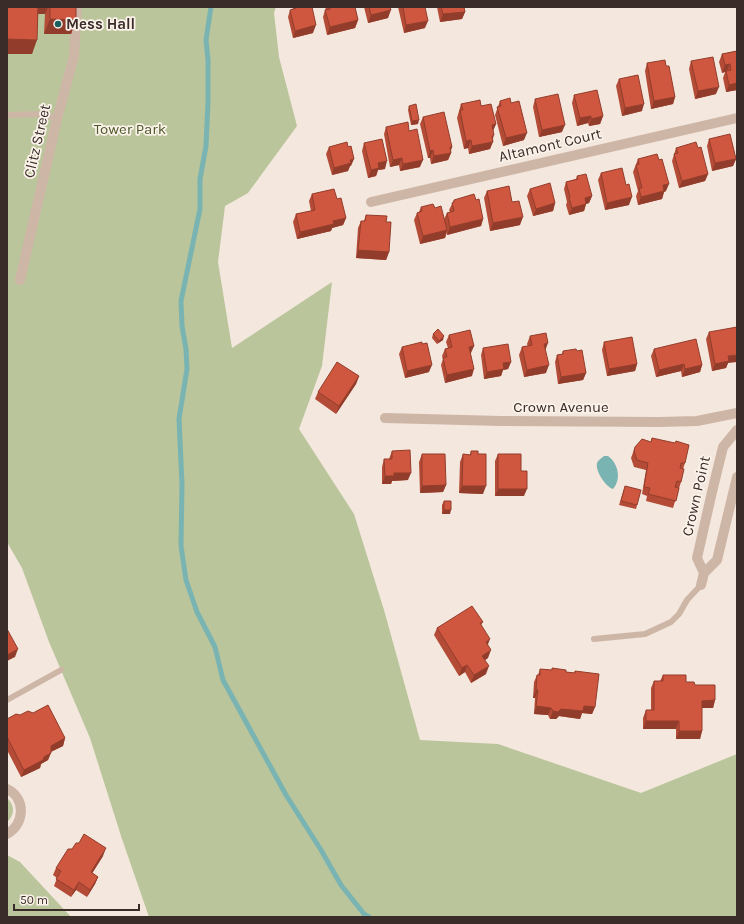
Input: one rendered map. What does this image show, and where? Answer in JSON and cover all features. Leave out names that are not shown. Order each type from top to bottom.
[{"type":"street","name":"Clitz Street","points":[[20,280],[57,119],[74,56],[77,7]]},
{"type":"street","name":"Altamont Court","points":[[371,202],[737,118]]},
{"type":"street","name":"Crown Avenue","points":[[385,418],[508,421],[659,422],[697,421],[737,413]]},
{"type":"street","name":"Crown Point","points":[[704,573],[698,558],[723,447],[737,430]]},
{"type":"street","name":"Crown Point","points":[[701,585],[704,573],[717,560],[737,477]]},
{"type":"street","points":[[7,789],[16,796],[20,803],[21,811],[20,819],[16,826],[7,834]]},
{"type":"lane","points":[[7,114],[43,114],[57,119]]},
{"type":"lane","points":[[594,640],[645,634],[671,622],[687,600],[701,585]]},
{"type":"lane","points":[[7,700],[61,670]]},
{"type":"green space","name":"Tower Park","points":[[7,7],[276,7],[274,13],[279,57],[297,126],[248,193],[225,206],[218,262],[232,348],[332,282],[322,366],[299,429],[354,514],[384,610],[420,740],[498,744],[641,793],[737,754],[737,917],[149,917],[122,839],[90,738],[49,642],[22,568],[7,542]]},
{"type":"green space","points":[[7,798],[12,804],[13,813],[7,822]]},
{"type":"green space","points":[[7,855],[20,862],[71,917],[7,917]]},
{"type":"water","points":[[604,456],[608,456],[611,459],[618,471],[616,485],[613,489],[604,482],[599,474],[597,463]]},
{"type":"building","points":[[7,7],[38,7],[37,40],[7,39]]},
{"type":"building","points":[[50,7],[76,7],[76,20],[50,19]]},
{"type":"building","points":[[296,7],[312,7],[316,25],[295,31],[290,10]]},
{"type":"building","points":[[330,7],[355,7],[358,20],[330,27],[325,10],[330,9]]},
{"type":"building","points":[[369,7],[390,7],[391,10],[371,15]]},
{"type":"building","points":[[403,7],[425,7],[428,21],[406,25]]},
{"type":"building","points":[[441,7],[464,7],[465,12],[443,14]]},
{"type":"building","points":[[737,51],[737,83],[729,85],[726,71],[731,70],[730,64],[725,65],[722,54]]},
{"type":"building","points":[[713,57],[719,87],[698,91],[691,61]]},
{"type":"building","points":[[665,60],[666,66],[669,66],[675,97],[654,101],[647,63]]},
{"type":"building","points":[[638,75],[644,104],[625,108],[619,79]]},
{"type":"building","points":[[597,90],[603,116],[591,119],[591,116],[580,118],[574,95]]},
{"type":"building","points":[[558,94],[565,125],[542,130],[535,99]]},
{"type":"building","points":[[510,98],[511,103],[519,101],[527,133],[506,138],[497,107],[501,106],[500,101]]},
{"type":"building","points":[[480,100],[481,106],[491,104],[496,124],[492,125],[494,135],[492,136],[493,142],[472,146],[471,140],[466,141],[460,110],[463,110],[461,104]]},
{"type":"building","points":[[416,104],[419,120],[412,121],[409,106]]},
{"type":"building","points":[[444,112],[452,147],[450,147],[451,153],[434,156],[433,150],[430,151],[423,117]]},
{"type":"building","points":[[408,122],[409,131],[417,129],[423,160],[403,164],[402,158],[393,160],[386,127]]},
{"type":"building","points":[[730,134],[736,159],[715,163],[709,139]]},
{"type":"building","points":[[382,139],[387,161],[378,163],[379,168],[371,170],[364,143]]},
{"type":"building","points":[[347,142],[348,147],[351,146],[354,159],[350,160],[351,163],[334,168],[329,147]]},
{"type":"building","points":[[696,142],[698,148],[701,147],[708,174],[682,181],[674,154],[678,153],[676,148]]},
{"type":"building","points":[[657,154],[659,160],[662,159],[669,184],[663,185],[664,191],[641,197],[639,188],[642,188],[636,165],[639,164],[638,159]]},
{"type":"building","points":[[622,168],[626,185],[629,184],[632,197],[607,203],[601,173]]},
{"type":"building","points":[[586,174],[592,196],[585,198],[586,204],[572,208],[566,182],[578,179],[577,176]]},
{"type":"building","points":[[550,183],[555,203],[536,209],[530,189]]},
{"type":"building","points":[[509,186],[512,202],[519,201],[523,217],[493,223],[487,191]]},
{"type":"building","points":[[334,189],[337,199],[341,198],[346,218],[333,221],[334,224],[300,232],[296,214],[315,210],[312,194]]},
{"type":"building","points":[[474,194],[476,200],[479,199],[483,219],[450,227],[447,213],[454,211],[452,203],[454,200]]},
{"type":"building","points":[[433,204],[435,208],[441,206],[447,230],[423,236],[417,213],[422,211],[421,207]]},
{"type":"building","points":[[366,215],[387,216],[386,222],[391,222],[389,252],[358,250],[361,221],[365,221]]},
{"type":"building","points":[[737,327],[737,355],[728,356],[729,361],[715,364],[709,332]]},
{"type":"building","points":[[438,329],[444,336],[439,341],[433,334]]},
{"type":"building","points":[[470,330],[474,346],[469,347],[474,369],[447,375],[443,358],[447,357],[445,349],[452,347],[449,335]]},
{"type":"building","points":[[546,333],[548,343],[544,344],[549,365],[527,370],[522,347],[532,345],[530,336]]},
{"type":"building","points":[[632,337],[637,364],[609,369],[604,342]]},
{"type":"building","points":[[696,339],[702,365],[685,369],[684,364],[659,370],[654,349]]},
{"type":"building","points":[[422,342],[422,344],[427,343],[432,365],[407,371],[402,347]]},
{"type":"building","points":[[508,344],[511,362],[503,363],[504,369],[487,372],[483,348]]},
{"type":"building","points":[[576,349],[577,351],[582,350],[586,373],[561,377],[557,355],[563,354],[563,351]]},
{"type":"building","points":[[337,362],[359,376],[339,406],[318,392]]},
{"type":"building","points":[[652,438],[675,443],[676,441],[689,445],[685,463],[681,463],[680,468],[684,469],[681,482],[677,481],[675,487],[679,488],[676,501],[648,494],[650,488],[644,487],[648,463],[637,460],[634,451],[635,447],[642,439],[651,442]]},
{"type":"building","points":[[410,450],[411,473],[394,473],[394,476],[385,476],[384,459],[392,459],[392,451]]},
{"type":"building","points":[[471,451],[478,451],[478,454],[486,454],[486,486],[462,486],[463,454],[471,455]]},
{"type":"building","points":[[422,454],[445,454],[446,485],[422,486]]},
{"type":"building","points":[[498,454],[521,454],[521,471],[527,471],[527,489],[498,489]]},
{"type":"building","points":[[625,486],[641,490],[637,505],[621,501]]},
{"type":"building","points":[[444,501],[451,501],[451,510],[444,510]]},
{"type":"building","points":[[472,606],[483,622],[480,623],[490,639],[486,642],[491,650],[482,656],[489,666],[474,675],[467,665],[462,668],[437,628]]},
{"type":"building","points":[[7,629],[18,649],[7,655]]},
{"type":"building","points":[[552,668],[566,670],[566,672],[575,673],[575,671],[599,674],[595,707],[584,706],[583,711],[561,709],[558,712],[553,711],[551,708],[536,706],[538,690],[536,690],[537,675],[540,675],[540,669],[552,670]]},
{"type":"building","points":[[663,675],[686,675],[686,682],[694,682],[695,685],[715,685],[715,700],[702,701],[702,731],[679,731],[679,721],[646,721],[646,710],[654,710],[654,681],[663,681]]},
{"type":"building","points":[[48,705],[65,738],[51,746],[51,753],[44,757],[43,760],[24,770],[7,737],[7,719],[16,714],[20,715],[28,711],[33,713]]},
{"type":"building","points":[[84,834],[106,848],[91,872],[98,877],[90,890],[79,882],[74,890],[56,879],[61,871],[56,868],[68,849],[72,849],[76,843],[79,843]]},
{"type":"waterway","points":[[211,7],[206,40],[208,60],[208,101],[206,146],[200,179],[200,209],[181,301],[182,326],[186,349],[187,369],[179,419],[182,484],[181,546],[186,580],[197,612],[215,647],[223,680],[286,795],[341,885],[364,914],[369,917]]},
{"type":"place","name":"Mess Hall","points":[[58,24]]}]
